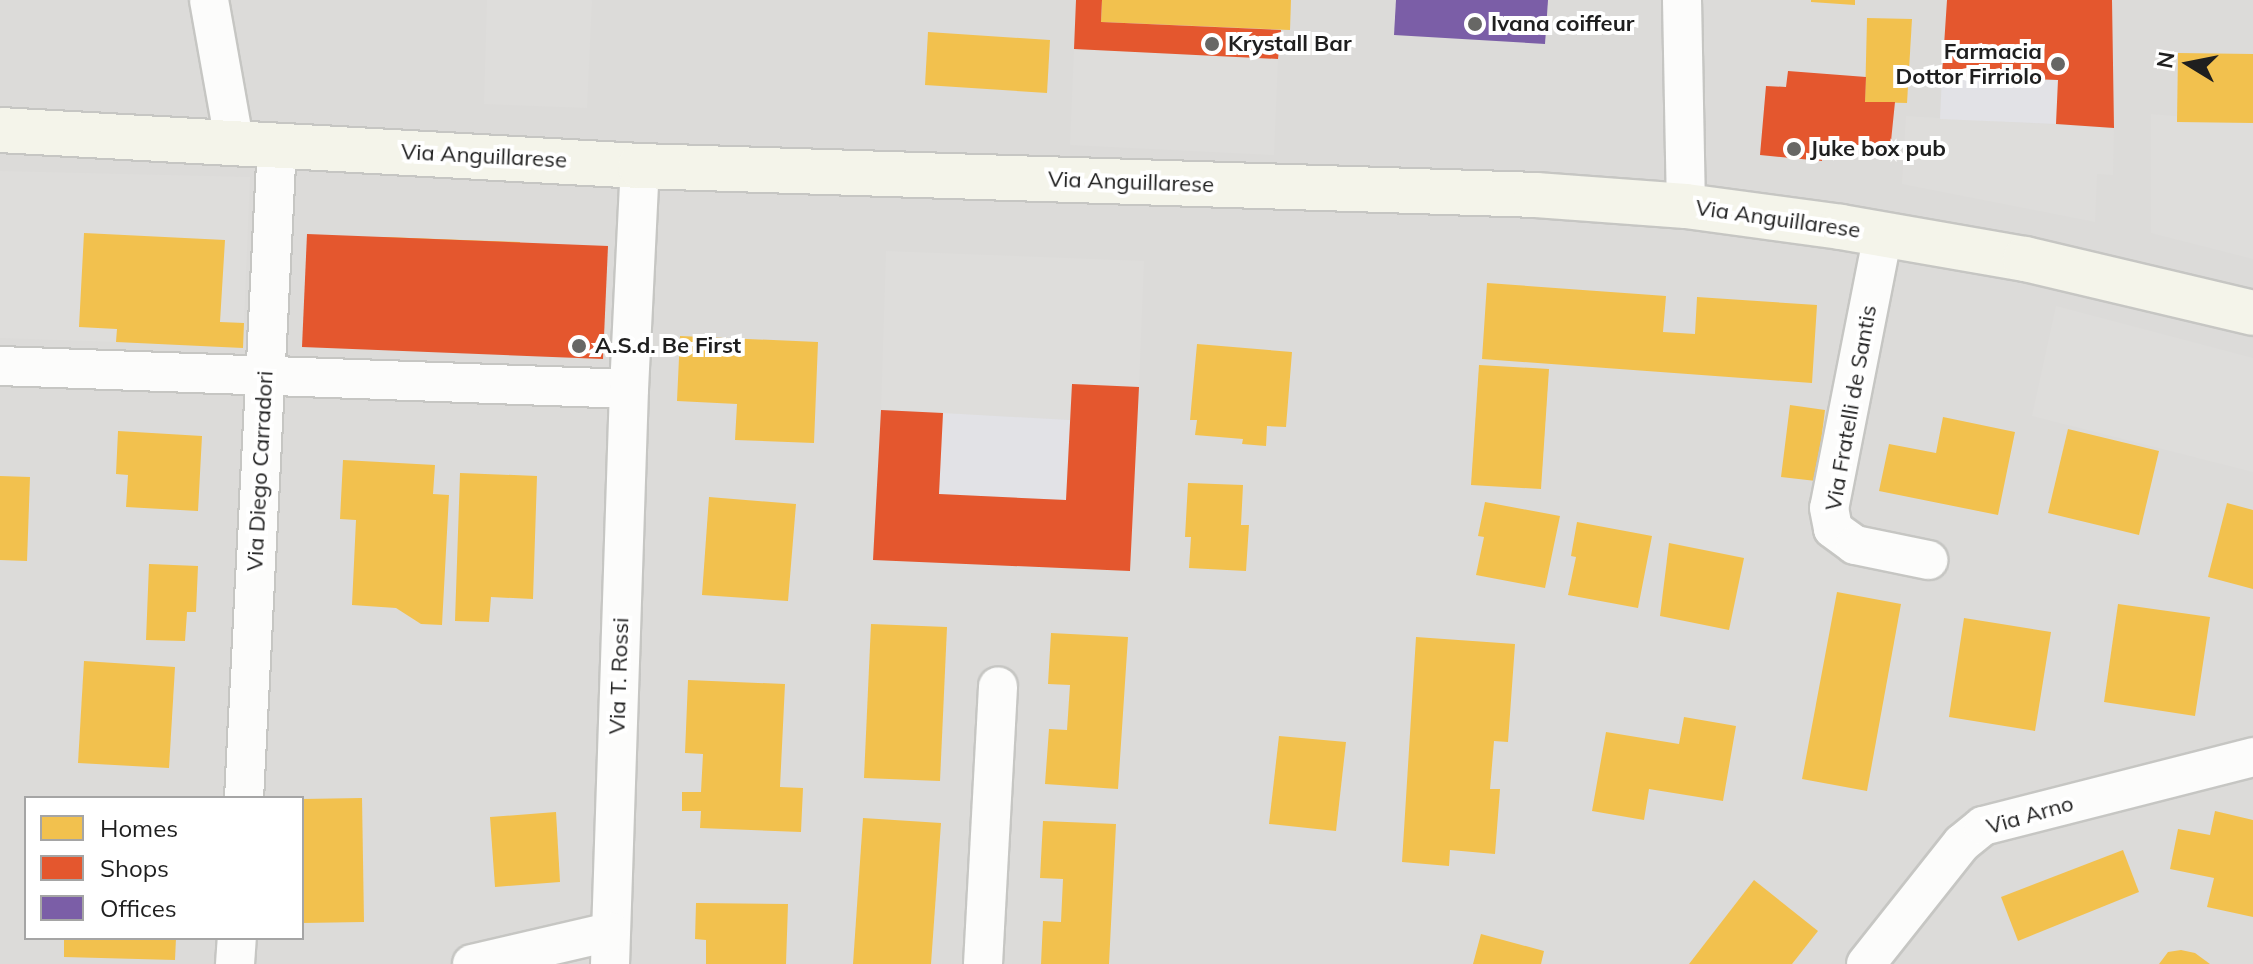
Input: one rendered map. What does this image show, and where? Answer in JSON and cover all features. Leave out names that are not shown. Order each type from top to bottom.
[{"type":"main road","name":"Via Anguillarese","points":[[0,130],[640,166],[1536,195],[1686,206],[1883,234],[2025,259],[2253,313]]},
{"type":"street","name":"Via Diego Carradori","points":[[209,0],[255,142],[265,376],[244,796]]},
{"type":"street","points":[[1682,0],[1686,206]]},
{"type":"street","name":"Via T. Rossi","points":[[610,948],[629,389],[640,166]]},
{"type":"street","name":"Via Fratelli de Santis","points":[[1883,234],[1829,508],[1833,529],[1855,545],[1928,560]]},
{"type":"street","points":[[0,366],[629,389]]},
{"type":"street","points":[[983,964],[998,686]]},
{"type":"street","name":"Via Arno","points":[[1866,964],[1962,843],[1983,826],[2253,757]]},
{"type":"street","points":[[235,964],[237,940]]},
{"type":"street","points":[[472,964],[610,948]]},
{"type":"shaded area","points":[[0,0],[2253,0],[2253,964],[0,964]]},
{"type":"shaded area","points":[[487,0],[592,0],[587,108],[484,104]]},
{"type":"shaded area","points":[[1074,49],[1278,59],[1274,155],[1070,145]]},
{"type":"shaded area","points":[[1942,76],[2058,80],[2056,124],[1940,119]]},
{"type":"shaded area","points":[[2151,114],[2253,123],[2253,259],[2151,233]]},
{"type":"shaded area","points":[[1906,116],[2114,128],[2113,175],[2097,174],[2095,222],[1902,184]]},
{"type":"shaded area","points":[[0,171],[250,177],[244,323],[220,322],[224,240],[79,327],[117,329],[116,342],[0,338]]},
{"type":"shaded area","points":[[886,251],[1144,261],[1139,387],[1072,384],[1070,420],[881,410]]},
{"type":"shaded area","points":[[2056,306],[2253,358],[2253,472],[2032,416]]},
{"type":"shaded area","points":[[943,413],[1070,420],[1066,500],[939,494]]},
{"type":"building: Homes","points":[[1102,0],[1291,0],[1290,30],[1101,22]]},
{"type":"building: Homes","points":[[1855,0],[1855,5],[1811,2]]},
{"type":"building: Homes","points":[[1867,18],[1912,19],[1907,103],[1865,102]]},
{"type":"building: Homes","points":[[928,32],[1050,40],[1047,93],[925,85]]},
{"type":"building: Homes","points":[[2178,53],[2253,54],[2253,123],[2177,122]]},
{"type":"building: Homes","points":[[84,233],[225,240],[220,322],[244,323],[243,348],[116,342],[117,329],[79,327]]},
{"type":"building: Homes","points":[[384,237],[520,242],[515,326],[380,318]]},
{"type":"building: Homes","points":[[1487,283],[1666,296],[1663,332],[1695,334],[1697,297],[1817,305],[1812,383],[1482,359]]},
{"type":"building: Homes","points":[[680,336],[818,342],[814,443],[735,440],[737,404],[677,401]]},
{"type":"building: Homes","points":[[1197,344],[1292,352],[1286,427],[1267,426],[1266,446],[1242,444],[1243,439],[1195,435],[1197,420],[1190,420]]},
{"type":"building: Homes","points":[[1479,365],[1549,369],[1541,489],[1471,485]]},
{"type":"building: Homes","points":[[1790,405],[1825,410],[1816,481],[1781,477]]},
{"type":"building: Homes","points":[[1943,417],[2015,432],[1998,515],[1879,491],[1889,444],[1936,453]]},
{"type":"building: Homes","points":[[2068,429],[2159,451],[2139,535],[2048,513]]},
{"type":"building: Homes","points":[[118,431],[202,436],[198,511],[126,507],[128,475],[116,474]]},
{"type":"building: Homes","points":[[343,460],[435,465],[433,494],[449,495],[442,625],[421,624],[396,608],[352,605],[356,520],[340,519]]},
{"type":"building: Homes","points":[[460,473],[537,476],[533,599],[491,597],[489,622],[455,621]]},
{"type":"building: Homes","points":[[0,476],[30,477],[27,561],[0,560]]},
{"type":"building: Homes","points":[[1188,483],[1243,485],[1241,525],[1249,525],[1246,571],[1189,568],[1191,537],[1185,537]]},
{"type":"building: Homes","points":[[709,497],[796,504],[788,601],[702,595]]},
{"type":"building: Homes","points":[[1485,502],[1560,516],[1545,588],[1476,575],[1484,537],[1478,536]]},
{"type":"building: Homes","points":[[2227,503],[2253,510],[2253,589],[2208,577]]},
{"type":"building: Homes","points":[[1577,522],[1652,536],[1638,608],[1568,595],[1576,557],[1571,556]]},
{"type":"building: Homes","points":[[1669,543],[1744,558],[1729,630],[1660,616]]},
{"type":"building: Homes","points":[[149,564],[198,566],[196,612],[187,612],[185,641],[146,640]]},
{"type":"building: Homes","points":[[1837,592],[1901,604],[1867,791],[1802,779]]},
{"type":"building: Homes","points":[[2118,604],[2210,617],[2195,716],[2104,702]]},
{"type":"building: Homes","points":[[1964,618],[2051,632],[2035,731],[1949,717]]},
{"type":"building: Homes","points":[[871,624],[947,627],[940,781],[864,778]]},
{"type":"building: Homes","points":[[1051,633],[1128,637],[1118,789],[1045,784],[1049,729],[1067,730],[1070,685],[1048,684]]},
{"type":"building: Homes","points":[[1416,637],[1515,644],[1508,742],[1494,741],[1490,789],[1500,789],[1495,854],[1450,850],[1449,866],[1402,862]]},
{"type":"building: Homes","points":[[84,661],[175,667],[169,768],[78,763]]},
{"type":"building: Homes","points":[[688,680],[785,684],[780,787],[803,788],[801,832],[700,828],[701,811],[682,811],[682,792],[701,792],[703,754],[685,753]]},
{"type":"building: Homes","points":[[1684,717],[1736,726],[1723,801],[1649,789],[1644,820],[1592,811],[1606,732],[1679,744]]},
{"type":"building: Homes","points":[[1279,736],[1346,742],[1336,831],[1269,824]]},
{"type":"building: Homes","points":[[362,798],[364,922],[304,923],[304,799]]},
{"type":"building: Homes","points":[[2215,811],[2253,820],[2253,917],[2207,907],[2214,878],[2170,869],[2178,829],[2210,835]]},
{"type":"building: Homes","points":[[556,812],[560,882],[495,887],[490,817]]},
{"type":"building: Homes","points":[[863,818],[941,823],[931,964],[853,964]]},
{"type":"building: Homes","points":[[1043,821],[1116,824],[1109,964],[1041,964],[1043,921],[1061,922],[1063,879],[1040,878]]},
{"type":"building: Homes","points":[[2123,850],[2139,892],[2018,941],[2001,897]]},
{"type":"building: Homes","points":[[1754,880],[1818,931],[1792,964],[1689,964]]},
{"type":"building: Homes","points":[[696,903],[788,904],[786,964],[706,964],[706,940],[695,939]]},
{"type":"building: Homes","points":[[1481,934],[1544,951],[1541,964],[1473,964]]},
{"type":"building: Homes","points":[[64,940],[176,940],[175,960],[64,957]]},
{"type":"building: Homes","points":[[2181,950],[2195,953],[2210,964],[2159,964],[2168,952]]},
{"type":"building: Shops","points":[[1076,0],[1102,0],[1101,22],[1281,30],[1278,59],[1074,49]]},
{"type":"building: Shops","points":[[1947,0],[2112,0],[2114,128],[2056,124],[2058,80],[1942,76]]},
{"type":"building: Shops","points":[[1788,71],[1866,77],[1865,102],[1895,102],[1890,151],[1823,146],[1822,161],[1760,155],[1766,86],[1786,87]]},
{"type":"building: Shops","points":[[307,234],[608,246],[603,359],[302,347]]},
{"type":"building: Shops","points":[[1072,384],[1139,387],[1130,571],[873,560],[881,410],[943,413],[939,494],[1066,500]]},
{"type":"building: Offices","points":[[1396,0],[1548,0],[1545,44],[1394,35]]},
{"type":"place","name":"Ivana coiffeur","points":[[1475,24]]},
{"type":"place","name":"Krystall Bar","points":[[1212,44]]},
{"type":"place","name":"Farmacia Dottor Firriolo","points":[[2058,64]]},
{"type":"place","name":"Juke box pub","points":[[1794,149]]},
{"type":"place","name":"A.S.d. Be First","points":[[579,346]]}]
